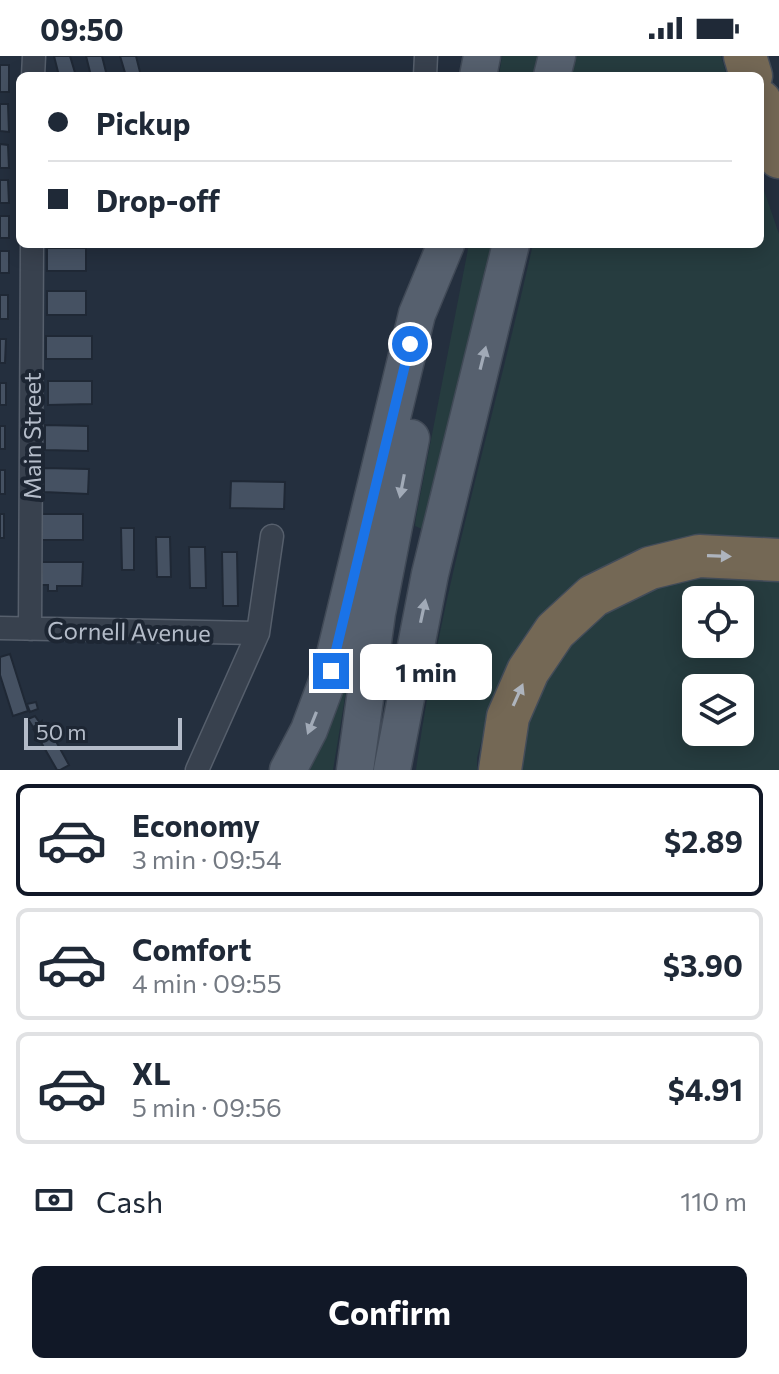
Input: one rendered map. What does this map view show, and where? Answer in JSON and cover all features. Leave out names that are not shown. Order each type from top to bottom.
[{"type":"highway","points":[[764,113],[779,157]]},
{"type":"highway","points":[[500,770],[508,717],[528,671],[555,631],[593,596],[650,568],[699,556],[779,560]]},
{"type":"main road","points":[[288,770],[309,730],[331,671],[417,314],[445,248]]},
{"type":"main road","points":[[355,770],[377,613],[446,248]]},
{"type":"main road","points":[[392,770],[430,574],[510,248]]},
{"type":"street","name":"Main Street","points":[[30,629],[32,248]]},
{"type":"street","points":[[197,770],[258,633],[272,536]]},
{"type":"street","name":"Cornell Avenue","points":[[0,628],[258,633]]},
{"type":"green space","points":[[502,56],[542,56],[538,72],[500,72]]},
{"type":"green space","points":[[574,56],[721,56],[726,72],[571,72]]},
{"type":"green space","points":[[764,191],[779,234],[779,547],[687,546],[491,704],[477,758],[477,770],[416,770],[453,572],[532,248],[764,248]]},
{"type":"green space","points":[[468,248],[492,248],[422,529],[415,526]]},
{"type":"green space","points":[[779,571],[779,770],[505,770],[541,662],[654,574]]},
{"type":"green space","points":[[363,589],[333,770],[296,770]]},
{"type":"building","points":[[54,56],[70,56],[75,72],[58,72]]},
{"type":"building","points":[[86,56],[102,56],[106,72],[90,72]]},
{"type":"building","points":[[120,56],[136,56],[140,72],[125,72]]},
{"type":"building","points":[[0,65],[9,65],[9,92],[0,92]]},
{"type":"building","points":[[0,104],[8,104],[9,132],[0,131]]},
{"type":"building","points":[[0,144],[8,145],[9,168],[0,168]]},
{"type":"building","points":[[0,180],[8,180],[9,203],[0,203]]},
{"type":"building","points":[[0,216],[9,216],[9,238],[0,238]]},
{"type":"building","points":[[47,248],[86,248],[86,271],[47,271]]},
{"type":"building","points":[[0,251],[9,251],[9,273],[0,273]]},
{"type":"building","points":[[47,291],[86,291],[86,315],[47,315]]},
{"type":"building","points":[[0,295],[8,295],[8,319],[0,319]]},
{"type":"building","points":[[46,336],[92,336],[92,359],[46,359]]},
{"type":"building","points":[[0,339],[6,339],[5,363],[0,363]]},
{"type":"building","points":[[48,381],[92,381],[92,404],[48,405]]},
{"type":"building","points":[[0,383],[6,383],[6,405],[0,405]]},
{"type":"building","points":[[45,425],[88,426],[88,451],[45,450]]},
{"type":"building","points":[[0,426],[5,426],[5,449],[0,449]]},
{"type":"building","points":[[44,468],[89,469],[88,494],[44,492]]},
{"type":"building","points":[[0,470],[5,470],[5,494],[0,494]]},
{"type":"building","points":[[231,481],[285,482],[284,509],[230,508]]},
{"type":"building","points":[[0,514],[4,514],[4,538],[0,538]]},
{"type":"building","points":[[42,514],[83,514],[83,540],[42,540]]},
{"type":"building","points":[[121,528],[134,528],[134,570],[122,570]]},
{"type":"building","points":[[156,537],[170,537],[171,577],[157,577]]},
{"type":"building","points":[[189,547],[205,547],[206,588],[190,588]]},
{"type":"building","points":[[222,552],[237,552],[238,606],[223,606]]},
{"type":"building","points":[[42,562],[83,562],[82,586],[57,586],[57,591],[48,591],[48,585],[41,585]]},
{"type":"building","points":[[10,654],[28,711],[13,716],[0,675],[0,657]]},
{"type":"building","points":[[36,702],[38,709],[30,712],[27,704]]},
{"type":"building","points":[[35,716],[40,723],[33,727],[28,719]]},
{"type":"building","points":[[46,723],[69,765],[60,770],[57,770],[34,730]]},
{"type":"route","points":[[331,671],[410,344]]}]
